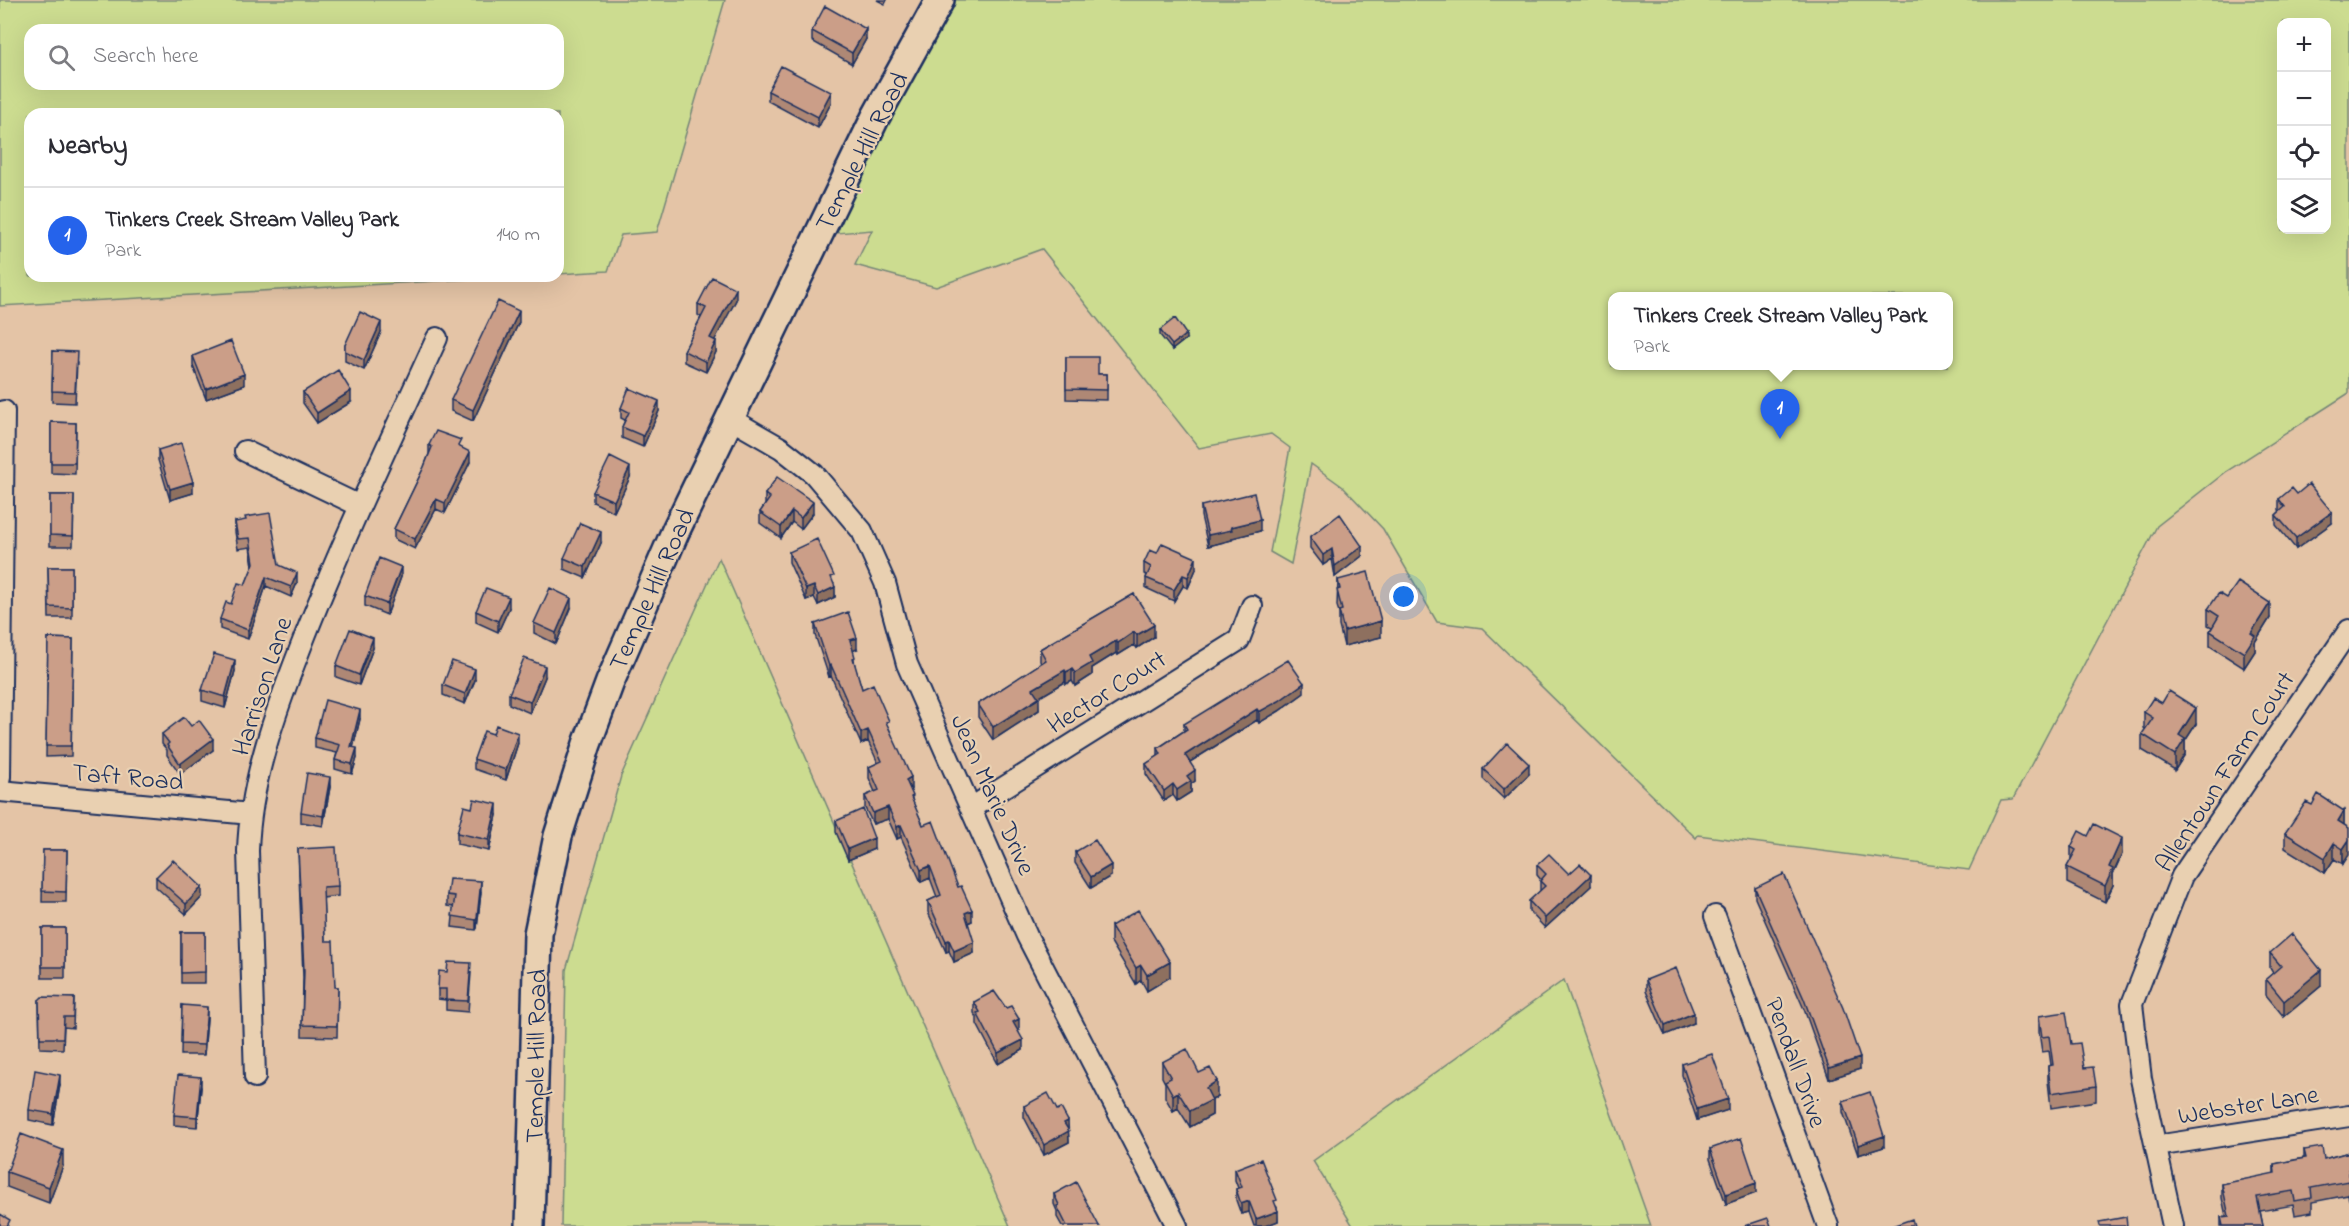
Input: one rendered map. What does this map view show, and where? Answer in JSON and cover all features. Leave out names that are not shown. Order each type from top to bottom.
[{"type":"main road","name":"Temple Hill Road","points":[[530,1226],[538,934],[558,836],[610,682],[676,530],[875,118],[940,0]]},
{"type":"street","name":"Harrison Lane","points":[[255,1077],[253,940],[248,860],[251,814],[276,716],[290,674],[360,506],[437,338]]},
{"type":"street","points":[[0,777],[4,411]]},
{"type":"street","name":"Jean Marie Drive","points":[[729,418],[781,448],[813,474],[862,531],[885,583],[907,664],[1027,936],[1177,1226]]},
{"type":"street","points":[[245,451],[360,506]]},
{"type":"street","name":"Hector Court","points":[[971,808],[1239,640],[1252,606]]},
{"type":"street","name":"Allentown Farm Court","points":[[2173,1226],[2141,1079],[2132,1004],[2182,876],[2349,630]]},
{"type":"street","name":"Taft Road","points":[[0,791],[251,814]]},
{"type":"street","name":"Pendall Drive","points":[[1715,916],[1828,1226]]},
{"type":"street","name":"Webster Lane","points":[[2156,1146],[2349,1116]]},
{"type":"green space","points":[[0,0],[725,0],[657,232],[621,235],[608,271],[564,274],[564,108],[24,108],[24,282],[419,282],[0,306]]},
{"type":"green space","points":[[946,0],[2349,0],[2349,393],[2227,471],[2157,526],[2013,799],[2001,800],[1969,870],[1698,835],[1696,838],[1482,628],[1437,622],[1383,529],[1343,487],[1311,464],[1291,564],[1270,552],[1290,448],[1271,434],[1199,448],[1042,249],[936,287],[855,265],[872,230],[837,233],[872,143]]},
{"type":"green space","points":[[719,558],[1010,1226],[561,1226],[566,970],[621,776]]},
{"type":"green space","points":[[1564,980],[1651,1226],[1353,1226],[1313,1161]]},
{"type":"building","points":[[825,6],[866,29],[852,53],[812,31]]},
{"type":"building","points":[[781,66],[831,92],[818,117],[768,91]]},
{"type":"building","points":[[712,277],[736,289],[710,338],[716,341],[706,362],[684,351],[706,308],[698,304]]},
{"type":"building","points":[[498,301],[519,311],[473,410],[451,400]]},
{"type":"building","points":[[360,312],[381,322],[364,360],[345,351],[345,345]]},
{"type":"building","points":[[1175,318],[1186,334],[1172,345],[1160,330]]},
{"type":"building","points":[[231,341],[244,374],[206,389],[193,356]]},
{"type":"building","points":[[53,351],[77,352],[75,392],[52,391]]},
{"type":"building","points":[[1066,357],[1098,357],[1098,374],[1107,374],[1107,390],[1066,389]]},
{"type":"building","points":[[338,370],[351,391],[317,413],[303,392]]},
{"type":"building","points":[[629,388],[659,401],[643,436],[622,427],[629,412],[621,408]]},
{"type":"building","points":[[51,422],[76,423],[75,463],[51,463]]},
{"type":"building","points":[[436,431],[461,440],[458,446],[470,452],[445,503],[436,499],[415,539],[394,529],[424,467],[432,447],[429,445]]},
{"type":"building","points":[[181,443],[193,482],[170,489],[158,450]]},
{"type":"building","points":[[610,457],[630,467],[614,501],[593,492]]},
{"type":"building","points":[[777,477],[813,502],[801,518],[792,511],[781,527],[760,512],[770,498],[765,494]]},
{"type":"building","points":[[2309,484],[2332,512],[2296,538],[2276,515],[2285,507],[2279,499],[2292,488],[2297,494]]},
{"type":"building","points":[[1254,493],[1260,520],[1231,527],[1232,530],[1208,535],[1201,506]]},
{"type":"building","points":[[50,495],[74,495],[73,536],[50,535]]},
{"type":"building","points":[[270,513],[279,565],[297,573],[291,587],[266,577],[248,630],[220,619],[226,602],[231,604],[238,583],[245,585],[254,563],[250,538],[238,539],[235,522],[246,520],[245,517]]},
{"type":"building","points":[[1340,514],[1362,546],[1335,566],[1332,549],[1323,555],[1310,537]]},
{"type":"building","points":[[580,523],[601,532],[585,567],[564,558]]},
{"type":"building","points":[[817,539],[834,576],[831,577],[835,587],[818,595],[814,586],[806,589],[789,552]]},
{"type":"building","points":[[1162,543],[1196,558],[1188,577],[1183,575],[1174,590],[1146,578],[1151,567],[1144,563],[1150,550],[1157,553]]},
{"type":"building","points":[[379,558],[401,567],[387,604],[365,596]]},
{"type":"building","points":[[48,567],[72,567],[72,608],[49,607]]},
{"type":"building","points":[[1368,572],[1381,621],[1344,631],[1339,611],[1342,610],[1337,590],[1340,589],[1338,580]]},
{"type":"building","points":[[2238,582],[2270,603],[2251,633],[2255,636],[2244,653],[2210,631],[2219,616],[2208,609],[2219,593],[2227,598]]},
{"type":"building","points":[[486,588],[509,597],[498,621],[476,611]]},
{"type":"building","points":[[550,588],[571,598],[556,633],[534,623]]},
{"type":"building","points":[[1134,594],[1154,625],[1137,635],[1134,632],[1118,643],[1116,641],[1089,657],[1092,663],[1075,673],[1072,669],[1066,672],[1065,670],[1033,689],[1039,698],[993,727],[978,704],[1046,660],[1040,649]]},
{"type":"building","points":[[848,612],[857,638],[850,640],[862,689],[873,684],[889,721],[886,722],[911,777],[906,780],[923,825],[933,821],[958,887],[961,886],[972,910],[965,913],[974,942],[954,951],[949,940],[946,941],[928,901],[941,895],[930,866],[921,870],[901,825],[897,827],[888,807],[873,813],[865,796],[879,790],[869,767],[882,761],[868,730],[861,733],[831,665],[829,666],[815,624]]},
{"type":"building","points":[[350,629],[373,638],[359,675],[336,666]]},
{"type":"building","points":[[48,638],[73,639],[71,746],[46,746]]},
{"type":"building","points":[[214,654],[235,660],[225,697],[202,690]]},
{"type":"building","points":[[524,658],[545,666],[530,702],[509,694]]},
{"type":"building","points":[[1288,660],[1304,683],[1279,701],[1259,712],[1257,709],[1185,755],[1195,770],[1187,776],[1191,781],[1177,790],[1173,784],[1164,791],[1146,764],[1161,754],[1158,748],[1187,729],[1184,724]]},
{"type":"building","points":[[452,661],[475,669],[465,694],[443,685]]},
{"type":"building","points":[[2169,691],[2196,708],[2179,735],[2185,739],[2175,755],[2142,734],[2153,718],[2144,712],[2153,698],[2162,703]]},
{"type":"building","points":[[325,700],[360,710],[351,747],[357,748],[352,764],[335,760],[340,745],[315,738]]},
{"type":"building","points":[[184,717],[191,726],[199,720],[213,739],[180,764],[162,734]]},
{"type":"building","points":[[496,725],[518,733],[506,770],[474,759],[484,731],[493,734]]},
{"type":"building","points":[[1507,743],[1529,764],[1504,789],[1483,769]]},
{"type":"building","points":[[307,773],[330,777],[323,816],[301,812]]},
{"type":"building","points":[[2318,794],[2344,811],[2338,821],[2349,828],[2349,840],[2343,849],[2334,843],[2325,858],[2285,833],[2306,802],[2312,805]]},
{"type":"building","points":[[474,799],[497,804],[489,840],[457,833],[464,806],[472,808]]},
{"type":"building","points":[[863,809],[874,838],[848,849],[836,821]]},
{"type":"building","points":[[2094,824],[2122,838],[2109,867],[2113,869],[2105,886],[2067,867],[2076,850],[2071,847],[2079,831],[2088,836]]},
{"type":"building","points":[[1095,840],[1111,865],[1091,877],[1075,852]]},
{"type":"building","points":[[336,847],[338,886],[323,887],[325,941],[333,941],[335,987],[338,987],[337,1026],[302,1025],[304,971],[298,849]]},
{"type":"building","points":[[43,850],[67,850],[66,892],[42,891]]},
{"type":"building","points":[[1549,854],[1569,874],[1580,864],[1591,875],[1545,918],[1529,901],[1545,886],[1540,881],[1546,874],[1537,865]]},
{"type":"building","points":[[173,860],[202,887],[186,904],[156,877]]},
{"type":"building","points":[[1784,874],[1843,1008],[1860,1058],[1829,1068],[1804,999],[1755,888]]},
{"type":"building","points":[[449,879],[481,881],[476,920],[452,916],[455,896],[447,895]]},
{"type":"building","points":[[1138,910],[1170,962],[1147,975],[1141,965],[1136,968],[1111,926]]},
{"type":"building","points":[[42,928],[65,928],[65,967],[42,967]]},
{"type":"building","points":[[181,932],[205,932],[205,972],[181,973]]},
{"type":"building","points":[[2292,934],[2321,970],[2284,1001],[2266,979],[2281,966],[2270,953]]},
{"type":"building","points":[[448,962],[471,963],[468,1001],[446,1000],[446,989],[438,989],[439,971],[447,972]]},
{"type":"building","points":[[1676,968],[1694,1013],[1665,1025],[1646,980]]},
{"type":"building","points":[[994,991],[1006,1008],[1011,1006],[1019,1019],[1013,1022],[1023,1040],[998,1053],[977,1013],[980,1012],[974,1002]]},
{"type":"building","points":[[42,997],[74,998],[73,1017],[64,1017],[63,1038],[40,1038],[39,1000]]},
{"type":"building","points":[[182,1005],[207,1007],[204,1045],[181,1044]]},
{"type":"building","points":[[2066,1012],[2071,1044],[2080,1043],[2084,1068],[2093,1067],[2096,1086],[2051,1093],[2048,1066],[2053,1065],[2049,1036],[2042,1037],[2039,1016]]},
{"type":"building","points":[[1187,1049],[1199,1073],[1210,1068],[1217,1081],[1206,1088],[1212,1100],[1190,1111],[1178,1092],[1173,1095],[1165,1081],[1171,1078],[1162,1062]]},
{"type":"building","points":[[1712,1054],[1728,1099],[1697,1109],[1682,1064]]},
{"type":"building","points":[[35,1070],[60,1075],[53,1114],[29,1110]]},
{"type":"building","points":[[178,1075],[201,1077],[197,1117],[174,1115]]},
{"type":"building","points":[[1870,1092],[1884,1136],[1858,1145],[1843,1101]]},
{"type":"building","points":[[1048,1093],[1057,1110],[1061,1108],[1068,1121],[1064,1123],[1069,1131],[1044,1145],[1024,1106]]},
{"type":"building","points":[[21,1134],[63,1150],[49,1187],[7,1172]]},
{"type":"building","points":[[1741,1138],[1756,1183],[1726,1194],[1710,1149]]},
{"type":"building","points":[[2322,1147],[2324,1159],[2349,1152],[2349,1186],[2348,1181],[2311,1188],[2312,1198],[2295,1201],[2293,1191],[2257,1197],[2263,1226],[2223,1226],[2221,1217],[2229,1216],[2222,1184],[2275,1173],[2274,1164],[2306,1158],[2304,1150]]},
{"type":"building","points":[[1261,1159],[1277,1200],[1274,1201],[1278,1211],[1256,1219],[1249,1201],[1241,1204],[1236,1189],[1242,1187],[1235,1169]]},
{"type":"building","points":[[1076,1182],[1099,1226],[1067,1226],[1054,1194]]},
{"type":"building","points":[[0,1214],[10,1220],[7,1226],[0,1226]]},
{"type":"building","points":[[2126,1217],[2127,1226],[2100,1226],[2099,1222]]},
{"type":"building","points":[[1768,1218],[1771,1226],[1744,1226]]},
{"type":"building","points":[[1912,1219],[1914,1226],[1892,1226]]},
{"type":"place","name":"Tinkers Creek Stream Valley Park","points":[[1780,439]]}]
